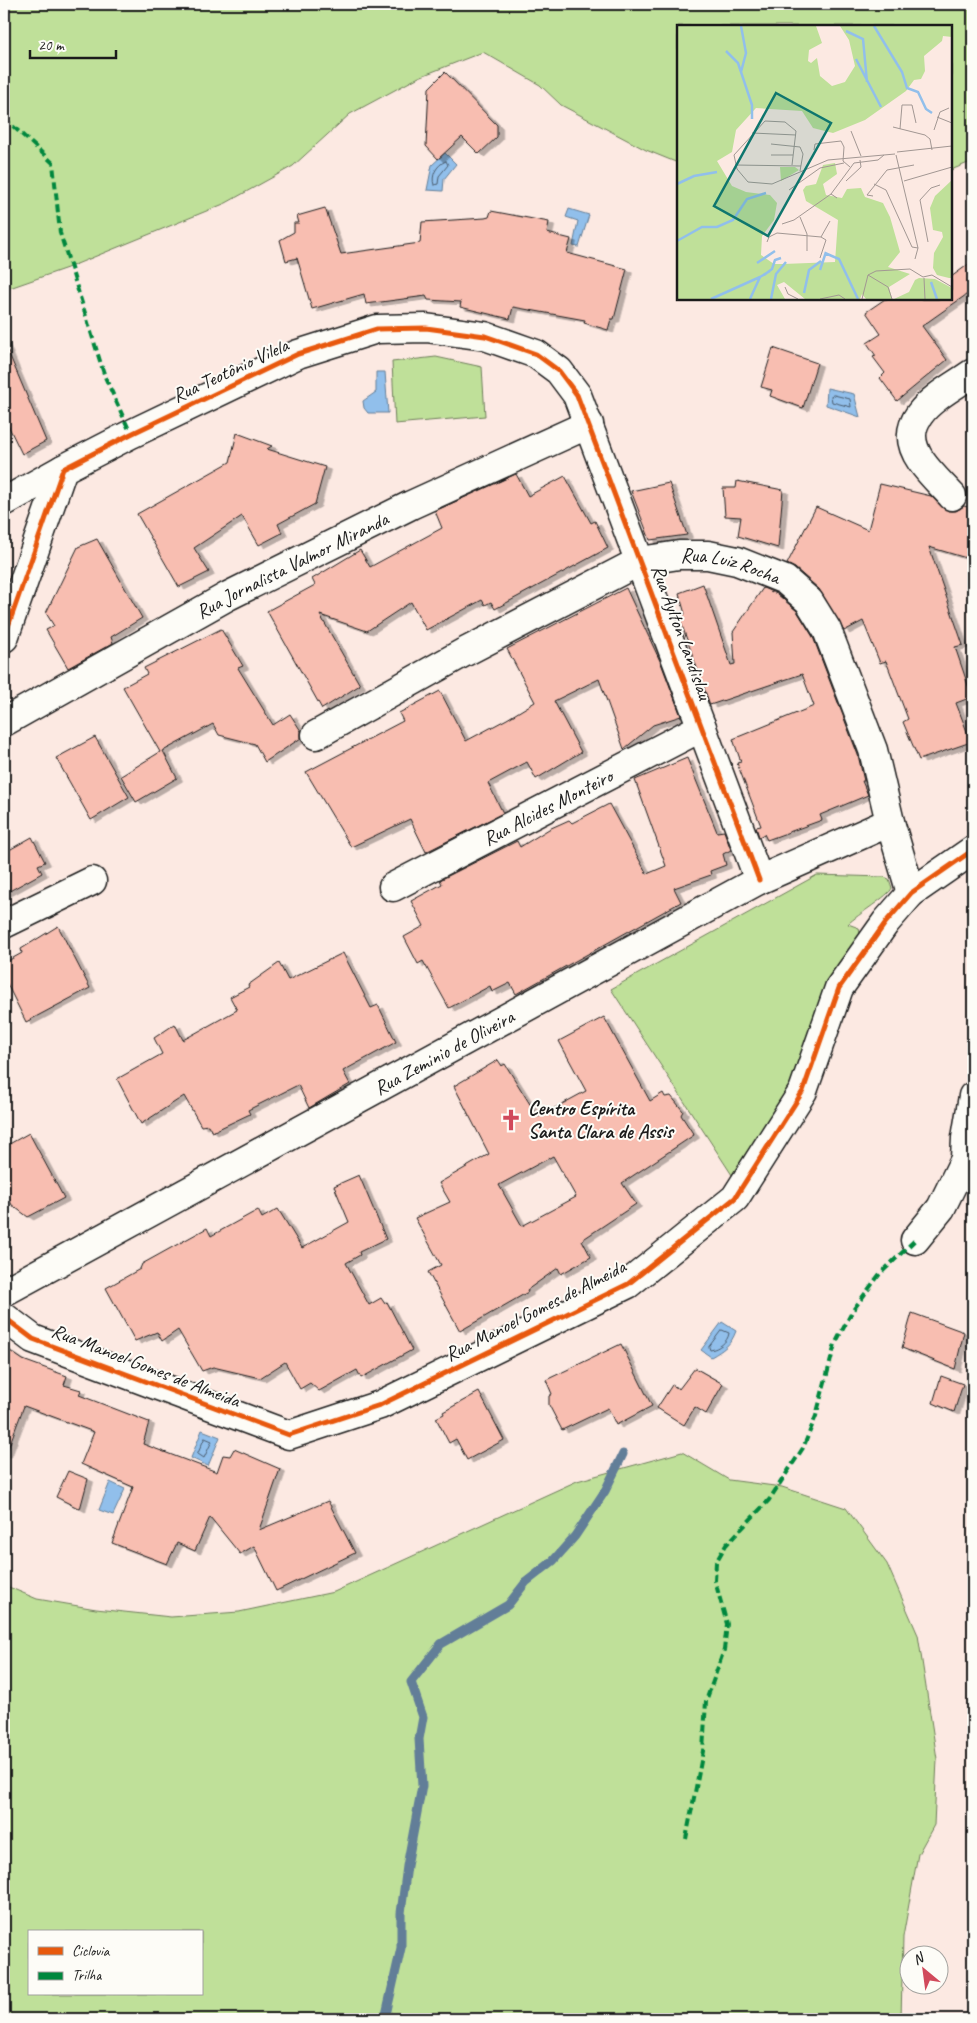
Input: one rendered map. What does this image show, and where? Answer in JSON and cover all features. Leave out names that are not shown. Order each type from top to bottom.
[{"type":"street","name":"Rua Teotônio Vilela","points":[[4,502],[131,434],[298,354],[377,329],[426,328],[485,336],[536,354],[559,371],[577,395]]},
{"type":"street","points":[[952,496],[921,461],[911,434],[914,423],[924,408],[973,373]]},
{"type":"street","name":"Rua Aylton Landislau","points":[[577,395],[759,880]]},
{"type":"street","name":"Rua Jornalista Valmor Miranda","points":[[4,722],[228,596],[411,505],[589,424]]},
{"type":"street","points":[[4,638],[63,469]]},
{"type":"street","name":"Rua Luiz Rocha","points":[[316,735],[463,652],[640,561],[680,555],[708,556],[737,562],[786,580],[809,601],[827,630],[873,750],[890,822],[911,893]]},
{"type":"street","name":"Rua Alcides Monteiro","points":[[393,887],[702,726]]},
{"type":"street","name":"Rua Zeminio de Oliveira","points":[[4,1292],[759,880],[890,822]]},
{"type":"street","name":"Rua Manoel Gomes de Almeida","points":[[4,1317],[32,1339],[289,1435],[380,1405],[628,1284],[735,1198],[803,1091],[839,988],[886,922],[911,893],[973,850]]},
{"type":"street","points":[[4,924],[92,881]]},
{"type":"street","points":[[915,1240],[941,1208],[965,1159],[966,1138],[973,1096]]},
{"type":"green space","points":[[4,4],[973,4],[973,161],[952,170],[952,25],[677,25],[677,163],[646,150],[561,105],[540,85],[483,52],[419,77],[350,114],[293,166],[226,203],[67,268],[4,290]]},
{"type":"green space","points":[[436,357],[482,367],[485,416],[395,424],[392,362]]},
{"type":"green space","points":[[817,875],[884,877],[889,879],[892,888],[886,895],[848,924],[859,928],[860,934],[798,1073],[732,1175],[611,989]]},
{"type":"green space","points":[[682,1452],[729,1480],[782,1487],[846,1508],[887,1564],[918,1635],[937,1759],[934,1825],[918,1854],[903,1946],[900,1946],[901,2019],[4,2019],[4,1585],[37,1599],[96,1609],[171,1617],[239,1612],[334,1592],[577,1481]]},
{"type":"water","points":[[445,153],[456,164],[444,179],[443,191],[427,190],[432,165]]},
{"type":"water","points":[[569,209],[589,215],[579,247],[573,246],[578,221],[566,217]]},
{"type":"water","points":[[376,372],[385,372],[388,413],[368,413],[364,408],[363,401],[376,392]]},
{"type":"water","points":[[827,388],[854,394],[860,417],[826,405]]},
{"type":"water","points":[[722,1322],[736,1331],[726,1347],[711,1357],[701,1350]]},
{"type":"water","points":[[202,1430],[220,1437],[208,1466],[191,1458]]},
{"type":"water","points":[[110,1482],[125,1489],[113,1515],[99,1510]]},
{"type":"building","points":[[445,72],[497,125],[497,137],[479,154],[462,137],[438,159],[426,146],[429,88]]},
{"type":"building","points":[[325,208],[341,254],[420,243],[422,222],[485,218],[489,217],[491,211],[549,222],[547,233],[571,239],[567,253],[627,269],[614,319],[611,319],[608,330],[584,323],[585,320],[513,307],[510,319],[460,307],[461,302],[428,300],[426,296],[366,304],[364,294],[312,309],[297,258],[286,261],[280,240],[294,232],[294,223],[299,223],[297,216]]},
{"type":"building","points":[[973,261],[973,290],[922,326],[947,360],[897,401],[880,378],[885,373],[873,357],[876,356],[867,343],[881,334],[866,312],[884,300],[952,300],[952,276]]},
{"type":"building","points":[[4,342],[46,441],[22,454],[4,417]]},
{"type":"building","points":[[773,348],[817,363],[803,408],[770,396],[772,390],[761,387]]},
{"type":"building","points":[[237,433],[272,446],[267,449],[325,467],[315,504],[278,524],[282,533],[259,545],[242,516],[194,548],[209,572],[179,587],[137,514],[230,462]]},
{"type":"building","points":[[516,474],[528,496],[565,476],[591,523],[595,521],[608,548],[495,609],[491,602],[485,605],[482,600],[426,630],[411,602],[367,631],[320,615],[360,685],[322,709],[267,611],[315,585],[312,579],[360,550],[370,567],[442,528],[435,511]]},
{"type":"building","points":[[737,481],[783,490],[778,548],[738,536],[741,517],[725,516],[723,488],[736,488]]},
{"type":"building","points":[[669,483],[687,535],[650,540],[631,491]]},
{"type":"building","points":[[880,484],[931,496],[948,511],[956,511],[964,506],[973,508],[973,560],[929,547],[963,645],[955,647],[972,697],[956,703],[971,742],[919,760],[903,722],[908,719],[886,661],[880,663],[863,621],[844,631],[819,589],[795,568],[787,564],[816,507],[868,530]]},
{"type":"building","points":[[97,539],[142,618],[111,637],[113,643],[68,668],[46,630],[54,626],[46,613],[78,547]]},
{"type":"building","points":[[703,584],[731,665],[735,664],[733,632],[763,588],[777,594],[797,611],[813,637],[858,755],[864,781],[862,781],[868,795],[820,815],[822,820],[767,840],[764,834],[759,837],[756,827],[761,826],[737,763],[741,762],[733,739],[814,706],[802,674],[710,705],[679,617],[685,614],[679,593]]},
{"type":"building","points":[[626,588],[661,663],[681,716],[653,725],[624,749],[599,679],[554,701],[581,752],[536,779],[527,762],[488,783],[503,813],[426,852],[410,819],[351,847],[306,772],[403,721],[399,713],[440,691],[466,741],[507,719],[535,702],[507,649]]},
{"type":"building","points":[[221,629],[243,666],[238,668],[273,725],[290,714],[301,731],[301,738],[265,762],[255,744],[219,735],[213,724],[163,751],[177,778],[136,802],[121,776],[160,752],[123,687],[147,674],[144,668]]},
{"type":"building","points":[[95,737],[129,797],[91,820],[56,758]]},
{"type":"building","points":[[687,758],[717,832],[724,831],[731,850],[723,854],[726,865],[710,871],[711,875],[674,888],[681,902],[516,994],[510,983],[492,992],[490,986],[449,1008],[423,961],[418,964],[404,937],[424,926],[411,901],[442,884],[440,880],[517,841],[520,847],[549,829],[569,820],[572,823],[609,804],[647,874],[666,866],[635,780]]},
{"type":"building","points":[[32,837],[45,862],[38,865],[42,873],[4,894],[4,853]]},
{"type":"building","points":[[58,926],[90,988],[26,1022],[4,978],[4,963],[22,953],[21,949]]},
{"type":"building","points":[[343,953],[371,1008],[378,1005],[396,1042],[343,1071],[350,1084],[309,1108],[298,1085],[248,1110],[250,1114],[212,1132],[208,1125],[201,1126],[184,1096],[141,1124],[117,1079],[162,1054],[154,1038],[175,1024],[183,1040],[237,1010],[230,997],[249,987],[248,985],[279,963],[288,980]]},
{"type":"building","points":[[604,1017],[650,1101],[663,1093],[665,1097],[671,1096],[683,1111],[681,1115],[694,1135],[622,1183],[636,1204],[582,1240],[591,1257],[561,1274],[558,1268],[527,1290],[528,1292],[460,1331],[428,1272],[441,1265],[415,1218],[450,1202],[439,1183],[489,1154],[454,1086],[498,1060],[502,1066],[505,1064],[538,1117],[586,1091],[559,1041]],"holes":[[[553,1156],[576,1197],[522,1226],[499,1185]]]},
{"type":"building","points":[[29,1133],[64,1198],[28,1217],[12,1205],[4,1190],[4,1147]]},
{"type":"building","points":[[359,1175],[386,1239],[359,1252],[360,1255],[346,1263],[369,1305],[381,1298],[385,1304],[387,1302],[412,1350],[361,1378],[357,1370],[319,1391],[310,1383],[300,1389],[285,1362],[260,1378],[213,1367],[202,1371],[178,1330],[162,1341],[157,1332],[135,1341],[106,1288],[140,1269],[142,1264],[207,1228],[211,1236],[258,1210],[262,1218],[278,1209],[302,1248],[349,1222],[334,1186]]},
{"type":"building","points":[[912,1313],[964,1332],[955,1369],[902,1348]]},
{"type":"building","points":[[621,1344],[652,1406],[616,1425],[608,1408],[562,1430],[549,1405],[549,1396],[552,1394],[546,1380]]},
{"type":"building","points":[[4,1347],[23,1360],[67,1376],[64,1385],[81,1390],[79,1395],[149,1422],[143,1444],[217,1472],[223,1455],[230,1456],[234,1449],[280,1469],[259,1530],[328,1501],[355,1553],[276,1591],[254,1546],[240,1554],[210,1517],[195,1551],[177,1543],[167,1564],[112,1543],[133,1487],[81,1464],[94,1432],[24,1406],[6,1454],[4,1454]]},
{"type":"building","points":[[695,1368],[723,1384],[706,1414],[695,1407],[684,1425],[657,1408],[672,1385],[679,1389]]},
{"type":"building","points":[[941,1376],[963,1384],[954,1412],[933,1403]]},
{"type":"building","points":[[479,1392],[504,1440],[467,1460],[456,1439],[449,1443],[436,1418],[444,1414],[443,1412]]},
{"type":"building","points":[[68,1471],[88,1479],[80,1509],[56,1497]]},
{"type":"waterway","points":[[385,2019],[401,1948],[401,1913],[407,1866],[422,1786],[419,1739],[423,1717],[411,1682],[441,1644],[508,1605],[526,1582],[553,1561],[575,1536],[605,1491],[623,1454]]},
{"type":"marked path","points":[[4,118],[53,163],[60,233],[105,377],[131,434]]},
{"type":"marked path","points":[[686,1839],[703,1751],[706,1701],[724,1650],[727,1624],[715,1581],[716,1562],[726,1545],[769,1500],[803,1448],[816,1416],[835,1344],[853,1310],[879,1275],[915,1240]]},
{"type":"cycle path","points":[[4,638],[63,469],[131,434],[298,354],[377,329],[426,328],[485,336],[536,354],[559,371],[577,395],[759,880]]},
{"type":"cycle path","points":[[4,1317],[33,1339],[289,1435],[380,1405],[628,1284],[735,1198],[803,1091],[839,988],[886,922],[911,893],[973,850]]},
{"type":"place","name":"Centro Espírita Santa Clara de Assis","points":[[511,1120]]}]
